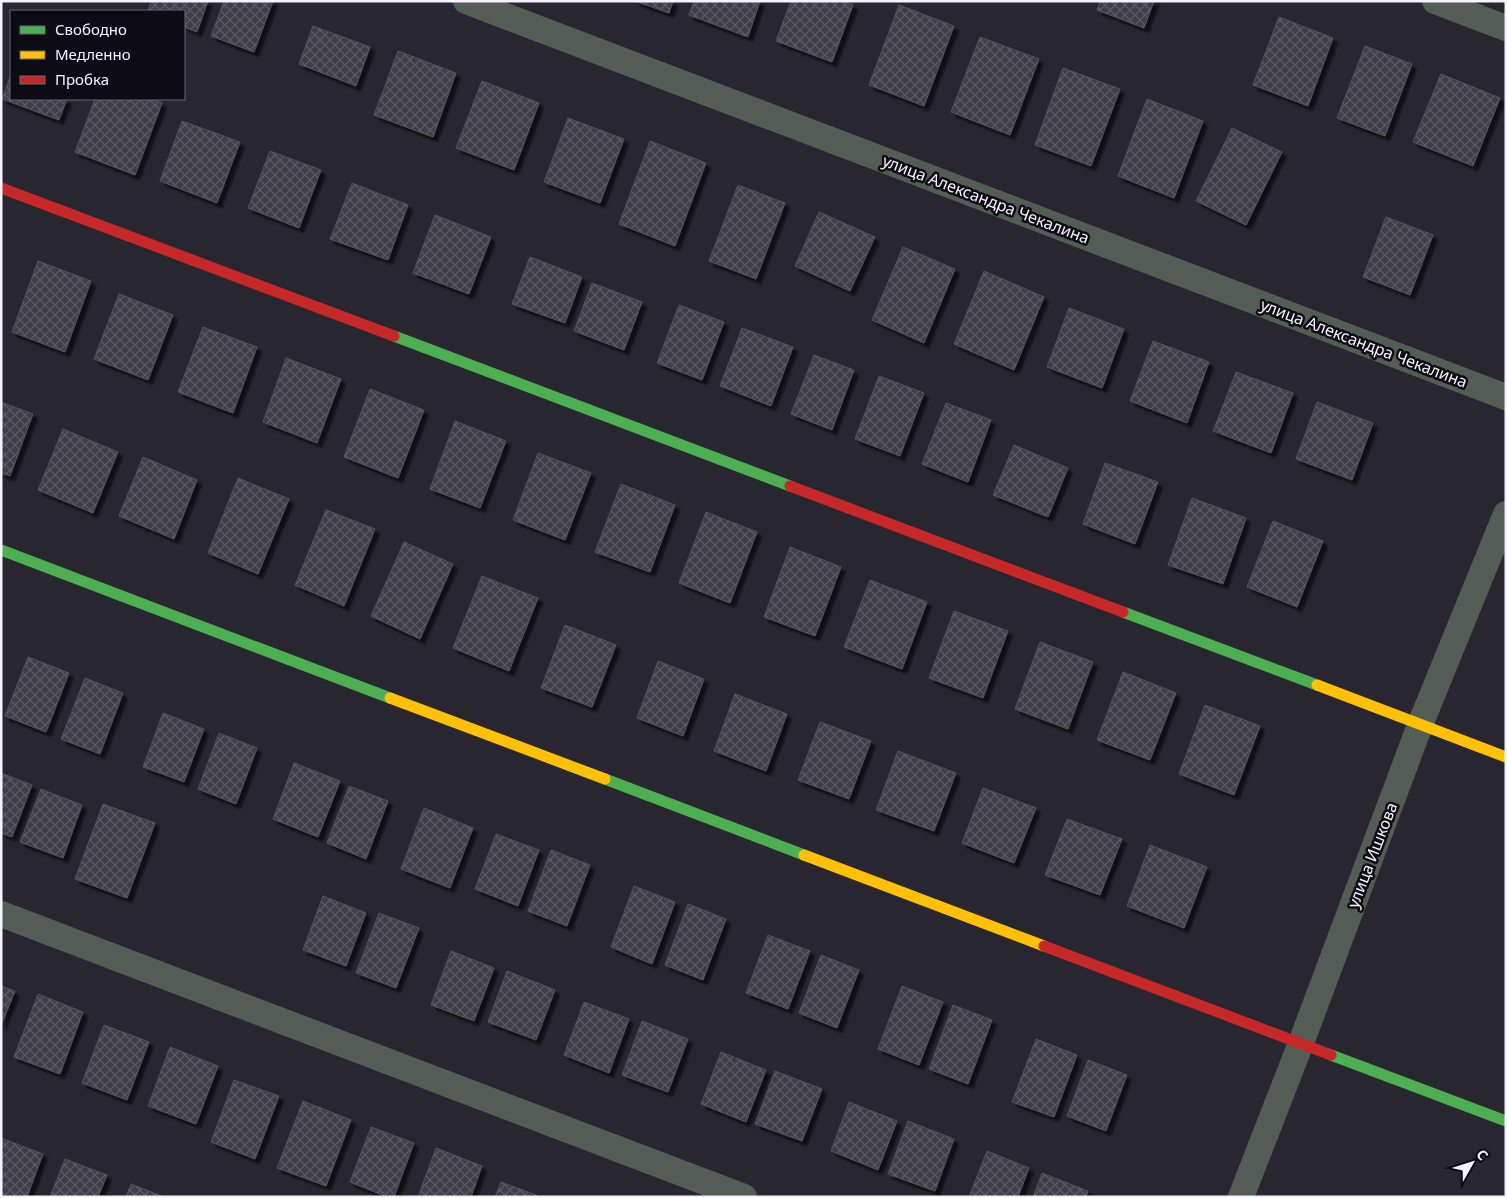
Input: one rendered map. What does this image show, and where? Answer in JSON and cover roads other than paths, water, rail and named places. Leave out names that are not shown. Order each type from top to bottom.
[{"type":"street","name":"улица Александра Чекалина","points":[[466,1],[1506,397]]},
{"type":"street","points":[[1435,1],[1506,28]]},
{"type":"street","points":[[1,188],[1506,758]]},
{"type":"street","name":"улица Ишкова","points":[[1241,1197],[1301,1044],[1420,725],[1506,514]]},
{"type":"street","points":[[1,550],[1506,1121]]},
{"type":"street","points":[[1,914],[744,1197]]}]
